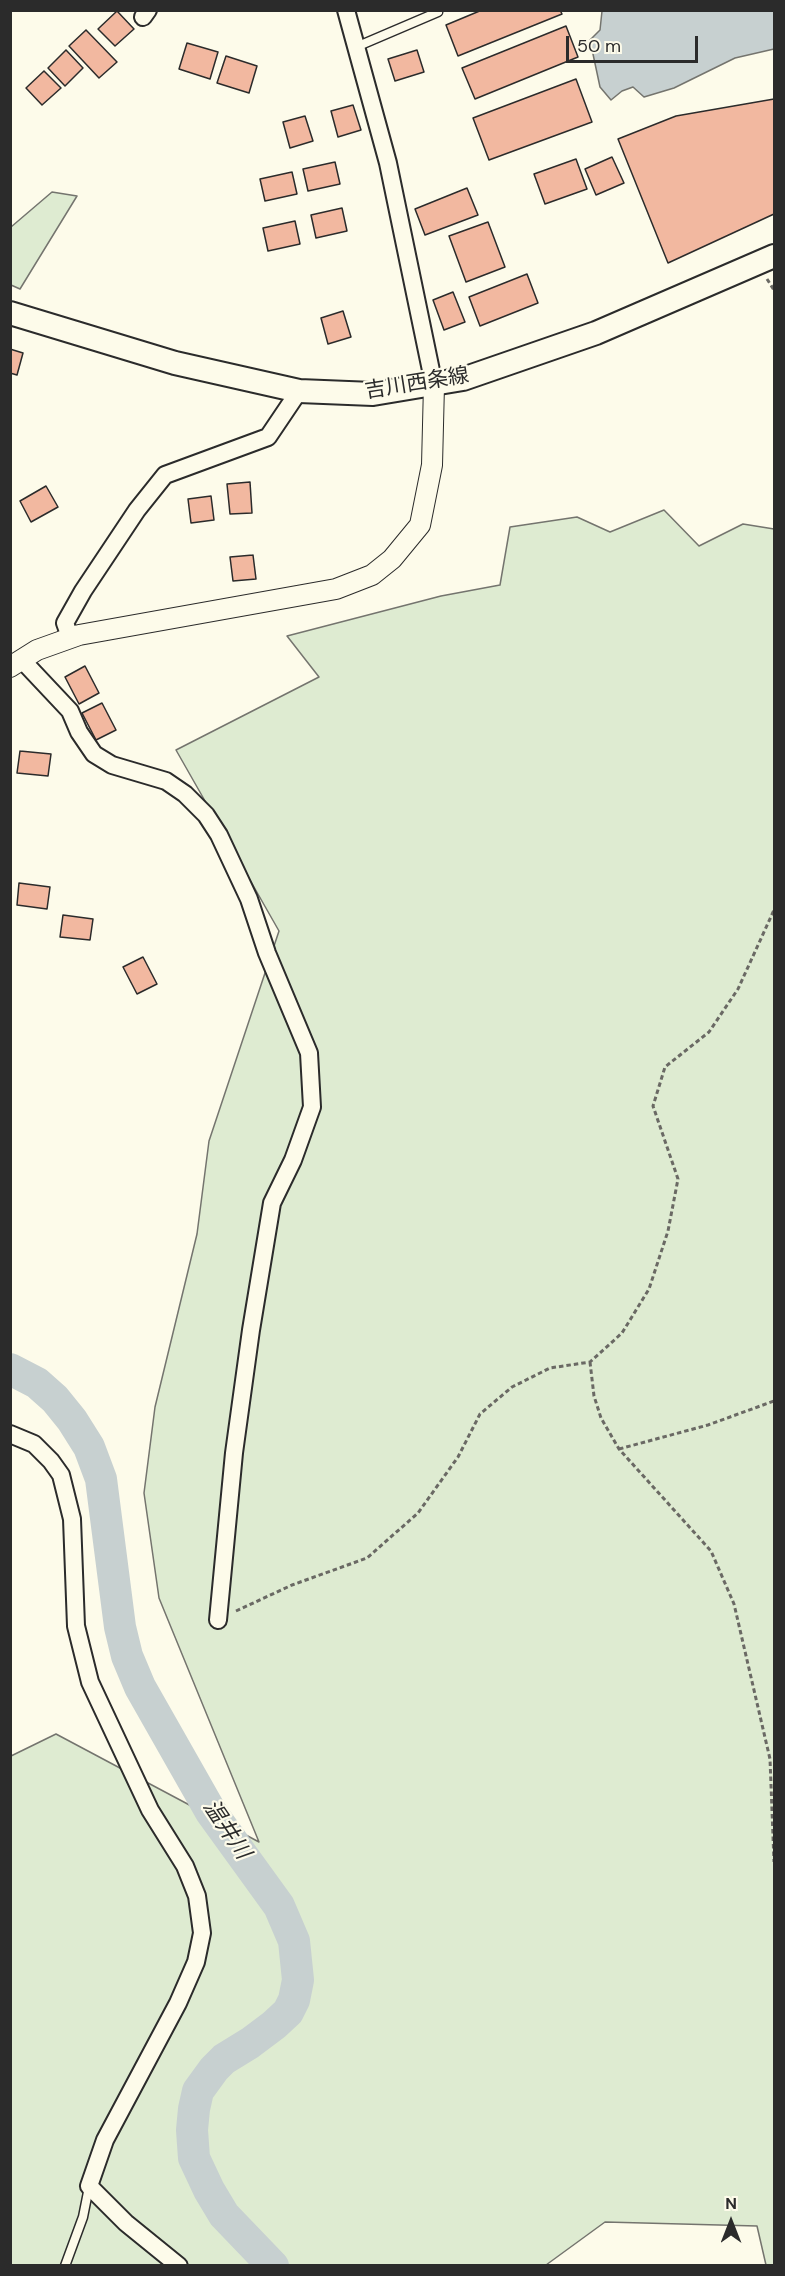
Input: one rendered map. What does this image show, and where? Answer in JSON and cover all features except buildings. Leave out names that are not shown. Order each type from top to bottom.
[{"type":"main road","name":"吉川西条線","points":[[10,313],[175,363],[299,392],[373,394],[463,380],[596,333],[774,256]]},
{"type":"street","points":[[218,1620],[234,1453],[251,1330],[272,1203],[293,1160],[312,1107],[309,1053],[267,953],[249,899],[219,835],[206,815],[186,794],[166,781],[112,765],[94,754],[79,732],[70,711],[16,663],[37,650],[70,637],[336,589],[372,575],[392,559],[420,525],[432,465],[434,385],[388,163],[346,10]]},
{"type":"street","points":[[70,637],[66,623],[83,591],[136,510],[165,475],[268,437],[299,392]]},
{"type":"street","points":[[10,1434],[34,1444],[61,1475],[72,1519],[76,1626],[90,1682],[150,1810],[186,1866],[197,1896],[202,1933],[196,1962],[178,2003],[105,2140],[90,2186],[126,2223],[179,2265]]},
{"type":"lane","points":[[356,47],[438,12]]},
{"type":"lane","points":[[65,2265],[83,2217],[90,2186]]},
{"type":"path","points":[[218,1620],[292,1585],[367,1558],[418,1513],[458,1457],[480,1414],[512,1387],[550,1368],[590,1362],[622,1333],[649,1288],[668,1231],[678,1179],[653,1106],[665,1067],[709,1032],[738,989],[774,910]]},
{"type":"path","points":[[590,1362],[597,1407],[619,1449],[711,1551],[734,1604],[771,1759],[774,1862]]},
{"type":"path","points":[[619,1449],[708,1425],[774,1401]]},
{"type":"green space","points":[[52,192],[77,196],[20,289],[11,285],[11,227]]},
{"type":"green space","points":[[664,510],[699,546],[743,524],[774,529],[774,2265],[766,2265],[757,2226],[605,2222],[546,2265],[11,2266],[11,1756],[56,1734],[259,1842],[159,1598],[144,1493],[155,1407],[197,1234],[209,1141],[279,931],[176,750],[319,677],[287,636],[441,596],[500,585],[510,527],[577,517],[610,532]]},
{"type":"shaded area","points":[[602,11],[774,11],[774,49],[735,58],[674,88],[644,97],[633,87],[622,91],[611,100],[600,87],[590,40],[600,30]]},
{"type":"waterway","name":"温井川","points":[[10,1369],[37,1383],[55,1399],[89,1447],[101,1479],[120,1627],[127,1656],[140,1687],[211,1812],[279,1906],[294,1941],[298,1980],[294,2000],[288,2012],[250,2043],[224,2059],[214,2069],[198,2091],[192,2130],[194,2158],[209,2190],[224,2215],[273,2266]]}]
